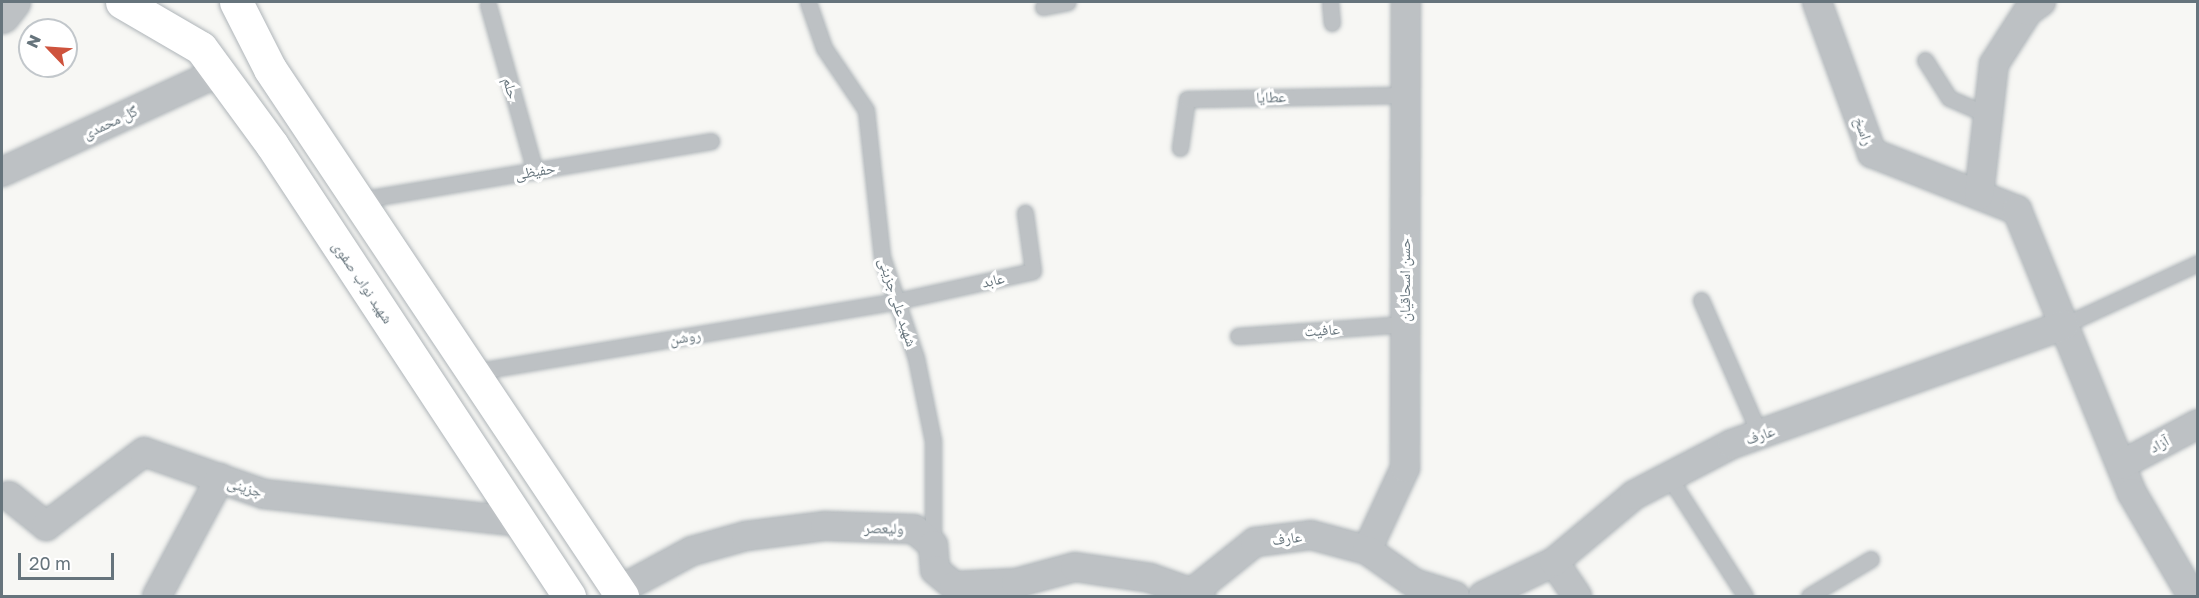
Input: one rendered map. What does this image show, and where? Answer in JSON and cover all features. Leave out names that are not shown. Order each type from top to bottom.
[{"type":"main road","name":"شهید نواب صفوی","points":[[122,2],[201,48],[569,597]]},
{"type":"main road","points":[[236,2],[270,69],[360,200],[620,594]]},
{"type":"street","points":[[2,16],[13,2]]},
{"type":"street","name":"حسن اسحاقیان","points":[[1367,550],[1405,468],[1406,2]]},
{"type":"street","name":"راسخ","points":[[1817,2],[1872,153],[1979,195]]},
{"type":"street","points":[[2041,2],[2028,11],[1994,64],[1979,195],[2018,210],[2121,465],[2186,594]]},
{"type":"street","name":"گل محمدی","points":[[2,172],[219,72]]},
{"type":"street","name":"عارف","points":[[1483,597],[1554,562],[1634,495],[1669,477],[1760,435],[2064,325]]},
{"type":"street","name":"آزاد","points":[[2121,465],[2198,424]]},
{"type":"street","name":"جزینی","points":[[9,496],[46,526],[144,452],[264,494],[520,522]]},
{"type":"street","points":[[157,597],[220,478]]},
{"type":"street","name":"ولیعصر","points":[[620,594],[692,551],[746,536],[825,526],[914,529],[933,544]]},
{"type":"street","name":"عارف","points":[[1197,594],[1255,542],[1311,535],[1367,550],[1414,583],[1455,597]]},
{"type":"street","points":[[933,544],[935,570],[953,591],[1016,583],[1075,567],[1113,570],[1197,594]]},
{"type":"street","points":[[1554,562],[1577,597]]},
{"type":"lane","name":"شهید علی جزینی","points":[[808,2],[824,48],[866,110],[882,257],[916,358],[933,441],[933,544]]},
{"type":"lane","points":[[1043,7],[1068,2]]},
{"type":"lane","points":[[1330,2],[1332,23]]},
{"type":"lane","name":"حلم","points":[[488,5],[535,171]]},
{"type":"lane","points":[[1925,60],[1948,98],[1988,115]]},
{"type":"lane","name":"عطایا","points":[[1180,148],[1187,99],[1405,95]]},
{"type":"lane","name":"حفیظی","points":[[360,200],[711,141]]},
{"type":"lane","name":"عابد","points":[[897,301],[1033,271],[1024,213]]},
{"type":"lane","points":[[2064,325],[2198,263]]},
{"type":"lane","points":[[1701,300],[1760,435]]},
{"type":"lane","name":"روشن","points":[[473,372],[897,301]]},
{"type":"lane","name":"عافیت","points":[[1238,336],[1405,324]]},
{"type":"lane","points":[[1669,477],[1745,597]]},
{"type":"lane","points":[[1809,597],[1871,559]]}]
